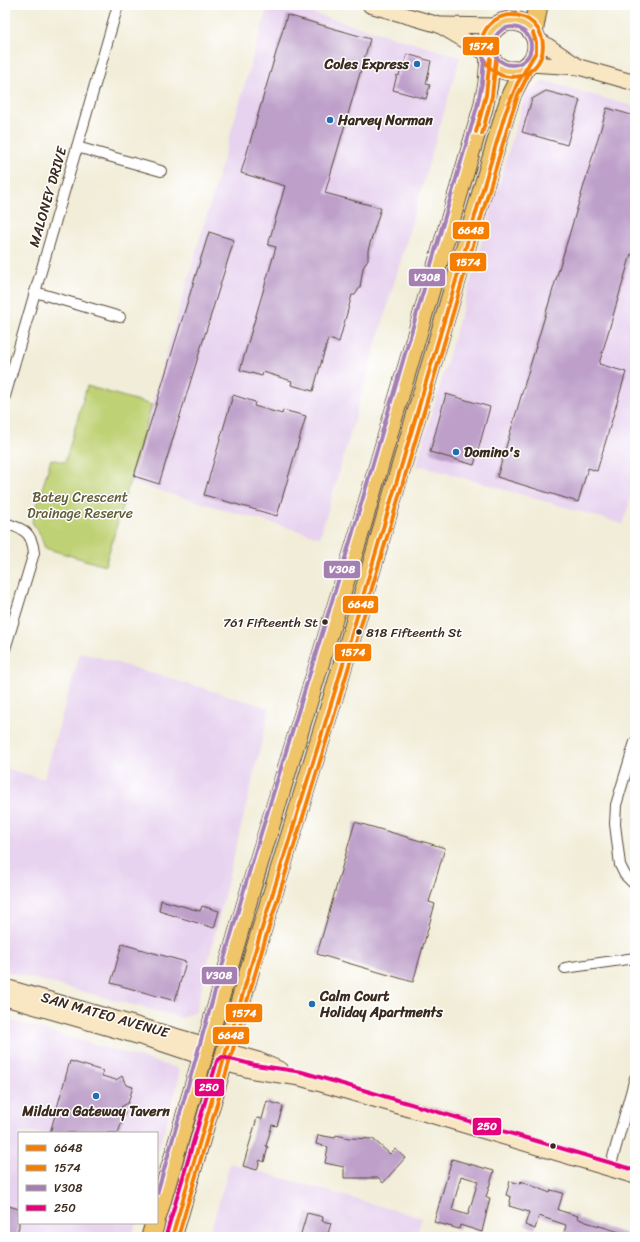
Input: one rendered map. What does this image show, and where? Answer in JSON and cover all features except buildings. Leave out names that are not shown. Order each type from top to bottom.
[{"type":"highway","points":[[158,1212],[254,878],[336,612],[483,108],[488,84],[488,39],[510,5]]},
{"type":"highway","points":[[172,1237],[335,691],[504,114],[512,93],[536,52],[534,36],[538,5]]},
{"type":"highway","points":[[498,25],[507,21],[522,23],[534,36]]},
{"type":"highway","points":[[489,56],[495,65],[506,70],[519,70],[527,65]]},
{"type":"highway","points":[[390,426],[411,432]]},
{"type":"highway","points":[[254,878],[276,885]]},
{"type":"highway","points":[[204,1051],[225,1057]]},
{"type":"highway","points":[[151,1237],[155,1224]]},
{"type":"street","name":"MALONEY DRIVE","points":[[5,396],[118,5]]},
{"type":"street","points":[[370,5],[439,25],[489,56]]},
{"type":"street","points":[[439,25],[498,25]]},
{"type":"street","points":[[534,36],[579,67]]},
{"type":"street","points":[[527,65],[579,67],[635,83]]},
{"type":"street","points":[[77,147],[161,171]]},
{"type":"street","points":[[35,292],[120,317]]},
{"type":"street","points":[[5,523],[27,532],[33,540],[34,552],[5,649]]},
{"type":"street","points":[[635,742],[616,805],[615,824],[620,865],[625,875],[635,885]]},
{"type":"street","points":[[565,968],[635,958]]},
{"type":"street","name":"SAN MATEO AVENUE","points":[[5,987],[204,1051]]},
{"type":"street","name":"SAN MATEO AVENUE","points":[[5,998],[151,1040],[204,1051]]},
{"type":"street","points":[[225,1057],[254,1071],[300,1078],[635,1176]]},
{"type":"street","points":[[610,1168],[635,1078]]},
{"type":"shaded area","points":[[268,5],[285,5],[460,57],[320,537],[129,482]]},
{"type":"shaded area","points":[[545,81],[635,107],[635,483],[623,524],[423,466],[416,467],[526,92]]},
{"type":"shaded area","points":[[80,652],[270,708],[196,1011],[182,1018],[5,971],[5,768],[44,779]]},
{"type":"shaded area","points":[[5,1019],[177,1068],[179,1073],[177,1087],[158,1152],[158,1132],[18,1132],[18,1224],[136,1224],[132,1237],[5,1237]]},
{"type":"shaded area","points":[[230,1163],[422,1218],[416,1237],[209,1237]]},
{"type":"green space","name":"Batey Crescent Drainage Reserve","points":[[87,386],[152,405],[105,566],[45,548],[40,534],[32,522],[51,459],[65,462]]},
{"type":"transit line","name":"1574","points":[[512,15],[524,17],[534,24],[541,34],[543,46],[541,58],[534,68],[524,75],[512,77],[500,75],[490,68],[483,58],[481,46],[483,34],[490,24],[500,17],[512,15]]},
{"type":"transit line","name":"V308","points":[[508,27],[516,27],[523,30],[528,35],[531,46],[528,57],[523,62],[516,65],[508,65],[501,62],[496,57],[493,50],[493,42],[496,35],[501,30],[508,27]]},
{"type":"transit line","name":"6648","points":[[172,1237],[259,938],[335,691],[505,114],[517,84],[536,52],[536,42],[533,33]]},
{"type":"transit line","name":"V308","points":[[158,1191],[248,876],[353,532],[477,107],[482,83],[484,58]]},
{"type":"transit line","name":"6648","points":[[476,132],[486,95],[490,58]]},
{"type":"transit line","name":"1574","points":[[482,134],[492,96],[496,59]]},
{"type":"transit line","name":"1574","points":[[178,1237],[265,940],[341,693],[511,116],[518,95],[531,69]]},
{"type":"transit line","name":"250","points":[[166,1235],[217,1061],[222,1057],[255,1065],[302,1072],[635,1170]]},
{"type":"place","name":"Coles Express","points":[[417,64]]},
{"type":"place","name":"Harvey Norman","points":[[330,120]]},
{"type":"place","name":"Domino's","points":[[456,452]]},
{"type":"place","name":"761 Fifteenth St","points":[[325,622]]},
{"type":"place","name":"818 Fifteenth St","points":[[359,632]]},
{"type":"place","name":"Calm Court Holiday Apartments","points":[[312,1004]]},
{"type":"place","name":"Mildura Gateway Tavern","points":[[96,1096]]}]
